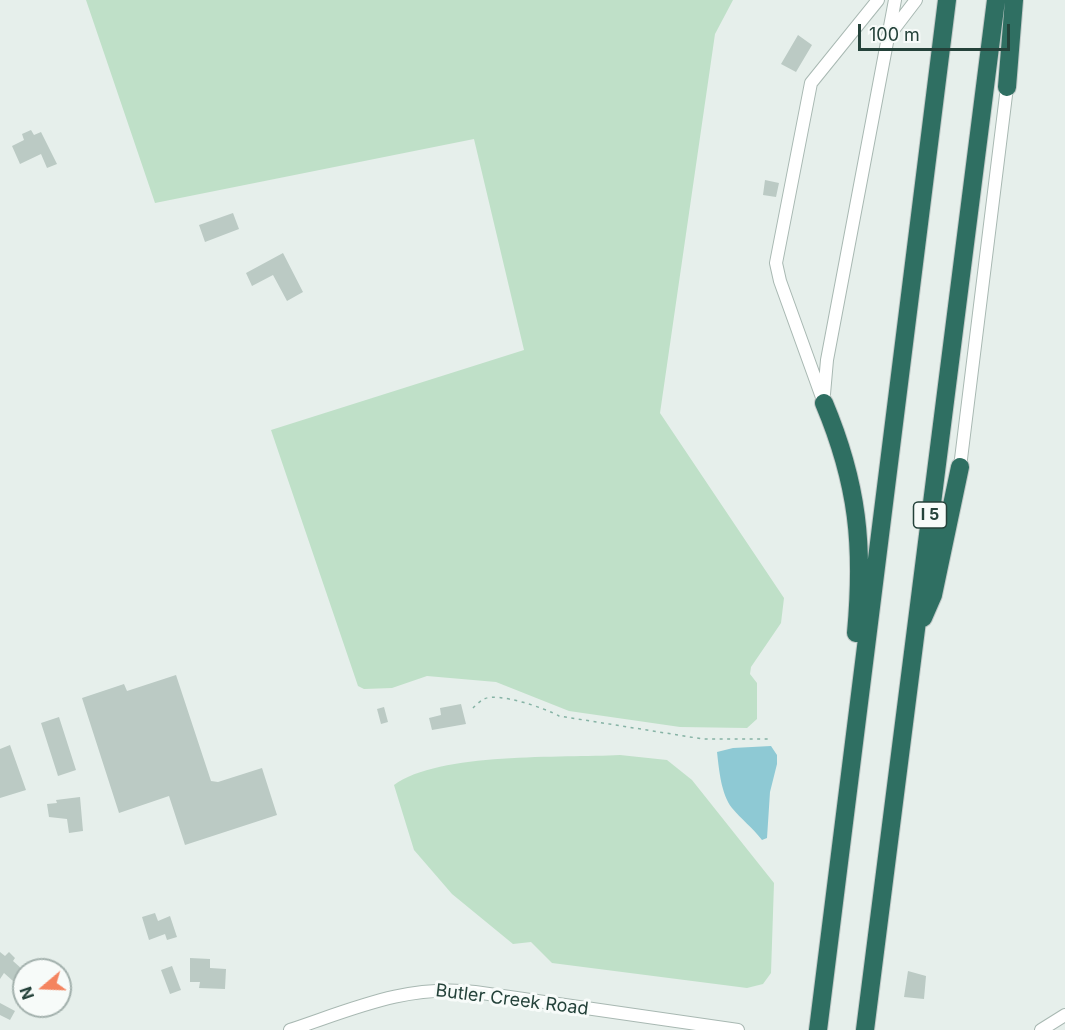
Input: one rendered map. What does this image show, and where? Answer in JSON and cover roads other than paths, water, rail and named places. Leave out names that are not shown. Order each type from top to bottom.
[{"type":"highway","points":[[818,1030],[947,0]]},
{"type":"highway","name":"I 5","points":[[865,1030],[996,0]]},
{"type":"highway","points":[[1007,87],[1014,0]]},
{"type":"highway","points":[[824,403],[850,474],[860,550],[858,610],[832,914]]},
{"type":"highway","points":[[914,639],[933,595],[960,467]]},
{"type":"street","points":[[824,403],[780,281],[777,263],[811,82],[878,0]]},
{"type":"street","points":[[886,0],[886,39]]},
{"type":"street","points":[[824,403],[827,360],[895,0]]},
{"type":"street","points":[[886,39],[909,0]]},
{"type":"street","points":[[886,39],[916,0]]},
{"type":"street","points":[[960,467],[978,363],[1001,177],[1007,87]]},
{"type":"street","name":"Butler Creek Road","points":[[290,1030],[374,1001],[437,989],[475,992],[738,1030]]},
{"type":"street","points":[[1041,1030],[1065,1015]]},
{"type":"water","points":[[771,746],[777,755],[777,764],[770,792],[767,838],[762,840],[728,802],[721,781],[717,752],[733,748]]}]
